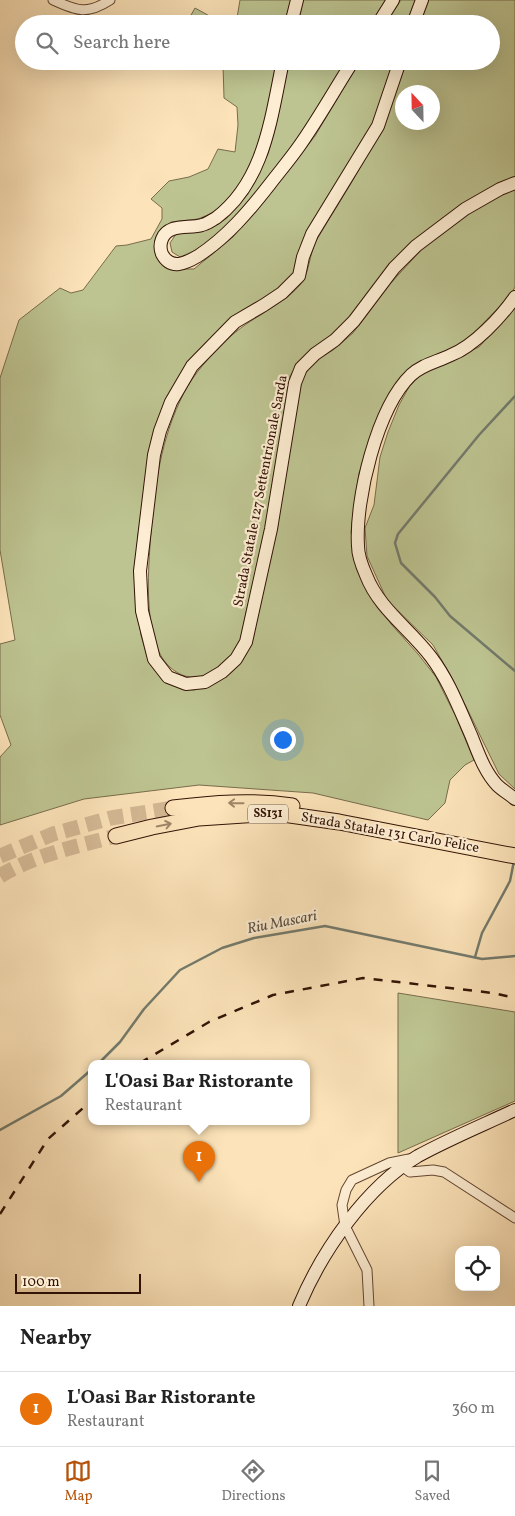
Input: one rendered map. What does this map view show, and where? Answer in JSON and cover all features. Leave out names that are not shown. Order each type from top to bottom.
[{"type":"highway","name":"Strada Statale 131 Carlo Felice","points":[[173,808],[218,802],[276,803],[422,832],[515,856]]},
{"type":"highway","name":"Strada Statale 131 Carlo Felice","points":[[116,836],[198,818],[276,814],[422,832],[515,846]]},
{"type":"main road","points":[[293,15],[296,0]]},
{"type":"main road","points":[[384,15],[393,0]]},
{"type":"main road","points":[[416,15],[422,0]]},
{"type":"main road","points":[[281,70],[267,138],[258,165],[234,201],[215,218],[203,225],[173,229],[164,235],[161,242],[161,250],[169,262],[180,264],[194,258],[213,246],[248,214],[301,144],[347,70]]},
{"type":"main road","name":"Strada Statale 127 Settentrionale Sarda","points":[[397,70],[378,126],[312,234],[303,256],[299,276],[282,293],[235,322],[192,366],[171,402],[160,431],[154,455],[140,571],[142,611],[154,659],[168,677],[186,684],[205,682],[222,672],[236,659],[246,642],[271,529],[295,383],[301,368],[315,354],[335,340],[354,321],[394,268],[416,246],[466,209],[500,189],[515,183]]},
{"type":"main road","points":[[515,297],[474,342],[452,355],[426,364],[411,375],[396,393],[381,425],[367,468],[358,517],[358,548],[366,575],[383,606],[435,663],[448,684],[482,761],[497,784],[515,799]]},
{"type":"main road","points":[[299,1306],[309,1283],[336,1236],[367,1200],[403,1167],[417,1157],[515,1110]]},
{"type":"street","points":[[53,0],[67,6],[88,11],[110,0]]},
{"type":"street","points":[[369,1306],[367,1270],[345,1226],[342,1205],[346,1190],[352,1180],[389,1163],[417,1157]]},
{"type":"street","points":[[403,1167],[410,1172],[433,1170],[444,1172],[515,1218]]},
{"type":"green space","points":[[240,0],[292,0],[288,15],[238,15]]},
{"type":"green space","points":[[303,0],[388,0],[378,15],[300,15]]},
{"type":"green space","points":[[401,0],[418,0],[412,15],[391,15]]},
{"type":"green space","points":[[426,0],[515,0],[515,178],[458,208],[347,321],[299,362],[290,376],[268,519],[240,644],[234,655],[223,667],[201,677],[185,676],[168,665],[158,649],[150,620],[148,578],[155,490],[162,454],[173,418],[192,379],[220,346],[240,328],[287,298],[300,285],[306,275],[316,241],[368,152],[395,86],[395,130],[440,130],[440,85],[395,85],[401,70],[500,70],[500,15],[420,15]]},
{"type":"green space","points":[[195,8],[208,15],[191,15]]},
{"type":"green space","points":[[223,70],[277,70],[263,142],[237,189],[225,204],[210,214],[198,219],[171,222],[164,228],[158,242],[175,269],[194,269],[233,237],[315,136],[355,70],[393,70],[374,126],[288,282],[185,367],[146,485],[138,535],[135,592],[141,635],[147,656],[184,689],[194,690],[213,684],[233,671],[245,653],[301,379],[314,362],[333,350],[353,333],[389,285],[423,248],[479,205],[515,188],[515,287],[510,296],[464,343],[433,357],[377,426],[359,473],[351,532],[356,562],[366,587],[391,624],[436,677],[456,717],[474,760],[465,765],[450,780],[445,803],[428,820],[313,793],[199,785],[84,799],[0,825],[0,757],[11,745],[0,715],[0,644],[15,640],[0,550],[0,378],[19,320],[60,288],[71,293],[83,290],[116,246],[151,239],[162,219],[162,208],[151,199],[169,181],[189,177],[208,169],[218,149],[235,152],[238,125],[237,107],[224,98]]},
{"type":"green space","points":[[287,70],[343,70],[311,121],[255,198],[208,245],[180,257],[172,252],[170,243],[176,234],[212,228],[227,218],[249,190],[268,154]]},
{"type":"green space","points":[[515,307],[515,789],[499,774],[453,680],[433,645],[387,600],[367,556],[365,528],[374,505],[380,457],[399,405],[409,387],[422,373],[479,347]]},
{"type":"green space","points":[[398,993],[515,1012],[515,1101],[398,1153]]},
{"type":"waterway","points":[[515,396],[479,435],[398,534],[395,543],[401,563],[435,597],[450,616],[515,671]]},
{"type":"waterway","points":[[475,957],[482,933],[510,881],[514,861]]},
{"type":"waterway","name":"Riu Mascari","points":[[102,1060],[120,1042],[144,1009],[180,970],[222,948],[254,938],[325,926],[482,959],[515,956]]},
{"type":"waterway","name":"Riu Mascari","points":[[0,1130],[61,1096],[88,1073]]},
{"type":"tunnel","points":[[0,856],[53,834],[111,818],[173,808]]},
{"type":"tunnel","points":[[0,876],[27,862],[116,836]]},
{"type":"railway","points":[[145,1060],[209,1022],[273,995],[363,978],[493,993],[515,998]]},
{"type":"railway","points":[[0,1214],[48,1139],[88,1104]]},
{"type":"place","name":"L'Oasi Bar Ristorante","points":[[199,1182]]}]
